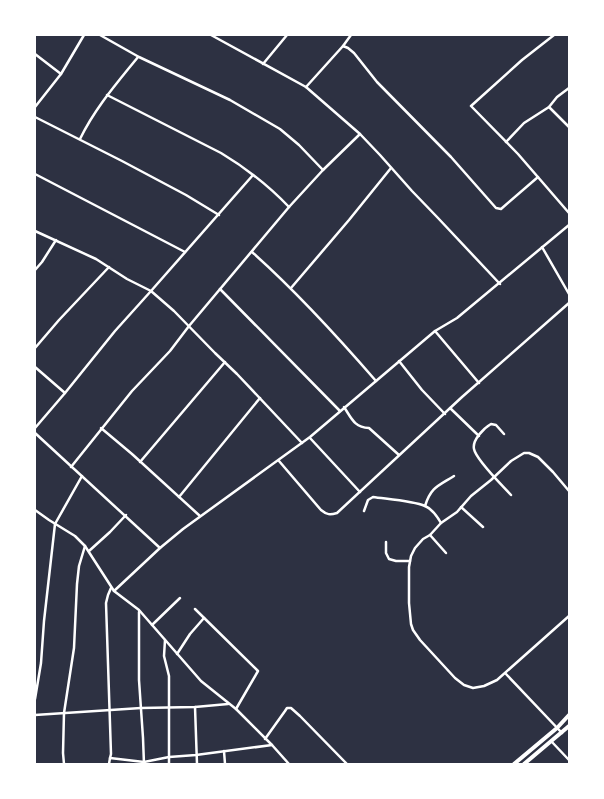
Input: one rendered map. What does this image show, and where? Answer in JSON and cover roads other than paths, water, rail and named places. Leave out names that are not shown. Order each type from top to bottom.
[{"type":"main road","points":[[514,764],[557,728],[569,715]]},
{"type":"main road","points":[[524,764],[569,726]]},
{"type":"street","points":[[35,107],[61,74],[84,35]]},
{"type":"street","points":[[100,35],[230,100],[280,129],[299,145],[323,170]]},
{"type":"street","points":[[211,35],[306,87],[360,134],[500,284]]},
{"type":"street","points":[[263,64],[287,35]]},
{"type":"street","points":[[306,87],[351,35]]},
{"type":"street","points":[[554,35],[522,60],[471,106],[569,213]]},
{"type":"street","points":[[343,46],[354,52],[377,82],[451,157],[496,208],[501,209],[538,177]]},
{"type":"street","points":[[35,54],[61,74]]},
{"type":"street","points":[[80,139],[87,124],[107,95],[139,56]]},
{"type":"street","points":[[506,142],[524,123],[549,107],[557,97],[569,88]]},
{"type":"street","points":[[107,95],[221,152],[239,163],[289,207]]},
{"type":"street","points":[[549,107],[569,127]]},
{"type":"street","points":[[35,117],[186,195],[219,215]]},
{"type":"street","points":[[71,466],[132,391],[170,351],[289,207],[360,134]]},
{"type":"street","points":[[291,288],[391,168]]},
{"type":"street","points":[[35,174],[185,252]]},
{"type":"street","points":[[35,428],[115,331],[253,175]]},
{"type":"street","points":[[114,591],[160,548],[200,516],[310,438],[435,331],[457,318],[500,284],[508,275],[569,225]]},
{"type":"street","points":[[35,231],[96,259],[151,291],[226,362],[302,443]]},
{"type":"street","points":[[35,270],[56,240]]},
{"type":"street","points":[[542,247],[569,294]]},
{"type":"street","points":[[252,252],[291,288],[376,381]]},
{"type":"street","points":[[35,348],[109,267]]},
{"type":"street","points":[[220,290],[340,411]]},
{"type":"street","points":[[279,461],[321,510],[330,515],[337,513],[450,408],[569,303]]},
{"type":"street","points":[[435,331],[479,384]]},
{"type":"street","points":[[399,361],[422,390],[445,414]]},
{"type":"street","points":[[140,462],[226,362]]},
{"type":"street","points":[[35,367],[65,393]]},
{"type":"street","points":[[179,497],[260,398]]},
{"type":"street","points":[[344,407],[357,426],[369,428],[399,455]]},
{"type":"street","points":[[450,408],[479,436]]},
{"type":"street","points":[[504,434],[496,425],[491,424],[474,441],[473,447],[475,454],[510,495]]},
{"type":"street","points":[[101,428],[200,516]]},
{"type":"street","points":[[35,434],[160,548]]},
{"type":"street","points":[[310,438],[360,492]]},
{"type":"street","points":[[569,491],[553,472],[538,458],[529,453],[524,453],[510,461],[471,496],[457,512],[441,523],[415,548],[410,561],[409,616],[410,624],[420,640],[454,678],[464,685],[473,688],[484,686],[506,674],[532,648],[569,616]]},
{"type":"street","points":[[35,699],[41,663],[55,524],[82,476]]},
{"type":"street","points":[[425,506],[430,492],[454,476]]},
{"type":"street","points":[[364,511],[368,500],[373,497],[425,506],[436,515],[441,523]]},
{"type":"street","points":[[461,507],[483,527]]},
{"type":"street","points":[[35,510],[75,536],[86,546],[111,588],[139,610],[176,654],[206,685],[236,709],[289,764]]},
{"type":"street","points":[[89,551],[126,515]]},
{"type":"street","points":[[430,535],[446,552]]},
{"type":"street","points":[[386,542],[386,553],[389,558],[410,561]]},
{"type":"street","points":[[64,764],[64,713],[74,648],[77,584],[79,566],[86,546]]},
{"type":"street","points":[[109,764],[111,754],[106,603],[111,588]]},
{"type":"street","points":[[152,625],[180,598]]},
{"type":"street","points":[[195,609],[258,670],[236,709]]},
{"type":"street","points":[[139,610],[144,763]]},
{"type":"street","points":[[176,654],[204,618]]},
{"type":"street","points":[[165,640],[164,656],[169,676],[169,764]]},
{"type":"street","points":[[506,674],[557,728],[569,735]]},
{"type":"street","points":[[35,715],[230,704]]},
{"type":"street","points":[[195,707],[197,764]]},
{"type":"street","points":[[265,739],[285,710],[291,708],[347,764]]},
{"type":"street","points":[[552,741],[569,760]]},
{"type":"street","points":[[110,758],[144,763],[169,757],[272,745]]},
{"type":"street","points":[[224,750],[225,764]]}]
